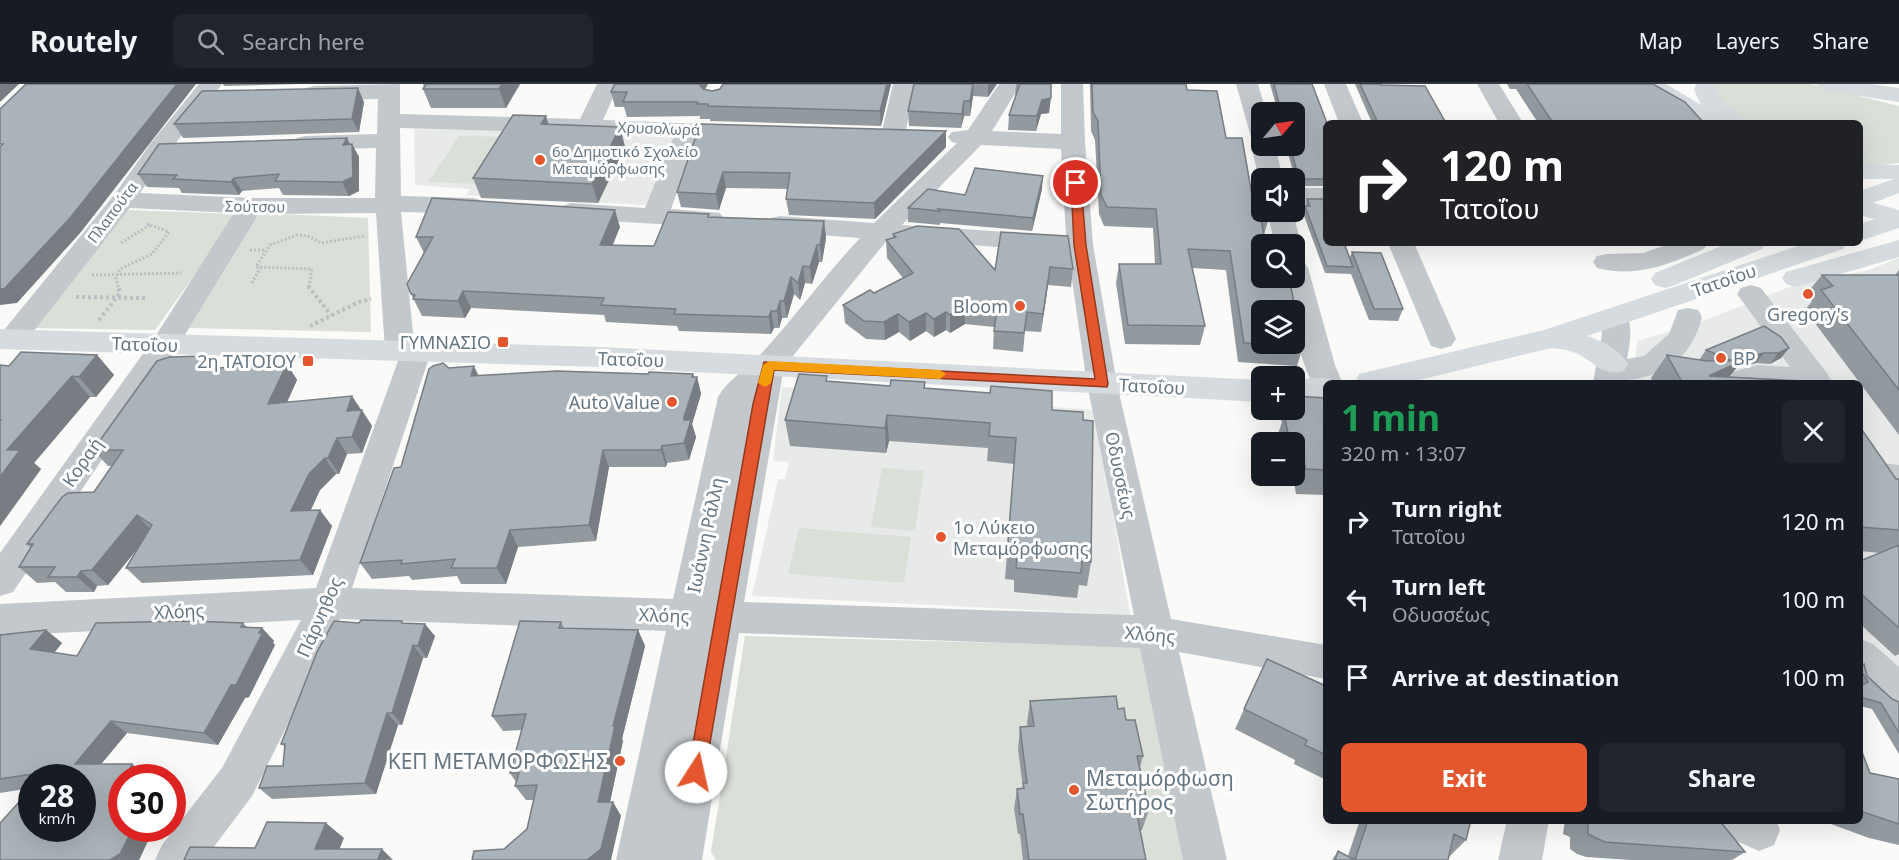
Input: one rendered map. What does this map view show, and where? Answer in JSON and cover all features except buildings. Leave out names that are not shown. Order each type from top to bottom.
[{"type":"main road","points":[[1651,84],[1708,120]]},
{"type":"main road","points":[[1707,84],[1705,90],[1709,101],[1733,120]]},
{"type":"main road","points":[[1828,84],[1899,95]]},
{"type":"main road","points":[[1858,84],[1899,95]]},
{"type":"main road","points":[[1863,171],[1899,172]]},
{"type":"main road","points":[[1863,199],[1899,184]]},
{"type":"main road","points":[[1863,208],[1899,219]]},
{"type":"main road","points":[[1863,232],[1899,219]]},
{"type":"main road","name":"Τατοΐου","points":[[1632,305],[1747,246]]},
{"type":"main road","name":"Τατοΐου","points":[[1378,380],[1550,338],[1632,305],[1824,246]]},
{"type":"main road","points":[[1632,305],[1665,318],[1688,317],[1808,273],[1899,248]]},
{"type":"main road","points":[[1550,338],[1577,341],[1589,345],[1610,373]]},
{"type":"main road","name":"Τατοΐου","points":[[6,339],[769,365],[1251,391]]},
{"type":"main road","points":[[1305,389],[1323,388]]},
{"type":"street","points":[[589,126],[608,84]]},
{"type":"street","points":[[893,135],[904,84]]},
{"type":"street","name":"Ιωάννη Ράλλη","points":[[680,860],[706,616],[734,397],[769,365],[882,230],[937,180],[976,138],[1000,104],[1010,84]]},
{"type":"street","name":"Οδυσσέως","points":[[1072,84],[1073,142],[1080,245],[1102,384],[1154,633],[1206,860]]},
{"type":"street","points":[[1247,84],[1252,102]]},
{"type":"street","points":[[1335,84],[1350,120]]},
{"type":"street","points":[[1488,84],[1509,120]]},
{"type":"street","points":[[295,93],[389,88]]},
{"type":"street","name":"Πάρνηθος","points":[[177,860],[237,782],[329,603],[408,351],[395,294],[388,205],[389,88]]},
{"type":"street","name":"Πλαπούτα","points":[[6,339],[65,286],[159,148],[212,91]]},
{"type":"street","name":"Χρυσολωρά","points":[[285,144],[388,131],[589,126],[688,129],[734,120],[764,131]]},
{"type":"street","points":[[655,216],[688,129]]},
{"type":"street","points":[[870,134],[917,136]]},
{"type":"street","points":[[941,136],[1073,142]]},
{"type":"street","points":[[159,148],[193,147]]},
{"type":"street","points":[[1305,196],[1323,196]]},
{"type":"street","name":"Σούτσου","points":[[123,200],[251,206],[353,207],[417,202],[500,207]]},
{"type":"street","name":"Κοραή","points":[[0,581],[165,344],[251,206]]},
{"type":"street","points":[[548,210],[882,230],[1080,245]]},
{"type":"street","points":[[1402,246],[1441,339]]},
{"type":"street","points":[[1600,252],[1634,265],[1688,246]]},
{"type":"street","points":[[1600,252],[1620,275],[1632,305],[1617,335],[1610,373],[1653,365],[1726,380]]},
{"type":"street","points":[[1299,288],[1320,366],[1326,380]]},
{"type":"street","points":[[1751,294],[1815,380]]},
{"type":"street","points":[[1653,365],[1682,338],[1688,317]]},
{"type":"street","points":[[1744,380],[1757,375],[1806,380]]},
{"type":"street","name":"Χλόης","points":[[0,620],[329,603],[1154,633],[1251,647],[1323,661]]},
{"type":"street","name":"Ιωάννη Ράλλη","points":[[638,860],[706,616]]},
{"type":"street","points":[[1863,659],[1899,692]]},
{"type":"street","points":[[1520,860],[1527,824]]},
{"type":"path","points":[[82,342],[117,298],[120,290],[117,274],[126,265],[152,254],[169,232]]},
{"type":"path","points":[[331,315],[308,286],[312,268],[256,267],[270,245],[297,235],[308,236],[316,242],[327,243],[390,232]]},
{"type":"path","points":[[252,283],[261,267]]},
{"type":"path","points":[[65,286],[117,274],[208,272]]},
{"type":"path","points":[[65,286],[117,298],[145,298]]},
{"type":"path","points":[[297,348],[311,323],[359,302],[395,294]]},
{"type":"shaded area","points":[[1716,84],[1811,84],[1899,106],[1899,163],[1863,165],[1863,120],[1744,120],[1717,99]]},
{"type":"shaded area","name":"6ο Δημοτικό Σχολείο Μεταμόρφωσης","points":[[414,129],[676,134],[648,203],[644,205],[466,195],[470,189],[415,185]]},
{"type":"shaded area","points":[[459,136],[510,137],[482,184],[428,182]]},
{"type":"shaded area","points":[[129,210],[238,214],[155,330],[29,328]]},
{"type":"shaded area","points":[[260,213],[368,218],[371,332],[189,328]]},
{"type":"shaded area","points":[[1899,258],[1899,715],[1863,705],[1863,380],[1631,380],[1638,341],[1703,321],[1805,281],[1866,271]]},
{"type":"shaded area","name":"1ο Λύκειο Μεταμόρφωσης","points":[[782,387],[1095,410],[1130,615],[752,596],[778,479],[785,479],[789,462],[773,461]]},
{"type":"shaded area","points":[[882,468],[924,471],[915,531],[871,527]]},
{"type":"shaded area","points":[[799,528],[911,537],[904,583],[788,574]]},
{"type":"shaded area","points":[[745,636],[1139,647],[1143,650],[1187,860],[716,860],[711,852]]},
{"type":"slow traffic","points":[[765,383],[769,365],[940,374]]},
{"type":"place","name":"6ο Δημοτικό Σχολείο Μεταμόρφωσης","points":[[540,160]]},
{"type":"place","name":"Gregory's","points":[[1808,294]]},
{"type":"place","name":"Bloom","points":[[1020,306]]},
{"type":"place","name":"ΓΥΜΝΑΣΙΟ","points":[[503,342]]},
{"type":"place","name":"BP","points":[[1721,358]]},
{"type":"place","name":"2η ΤΑΤΟΙΟΥ","points":[[308,361]]},
{"type":"place","name":"Auto Value","points":[[672,402]]},
{"type":"place","name":"1ο Λύκειο Μεταμόρφωσης","points":[[941,537]]},
{"type":"place","name":"ΚΕΠ ΜΕΤΑΜΟΡΦΩΣΗΣ","points":[[620,761]]},
{"type":"place","name":"Μεταμόρφωση Σωτήρος","points":[[1074,790]]},
{"type":"route","points":[[696,772],[760,404],[769,365],[1102,384],[1080,245],[1076,183]]}]
